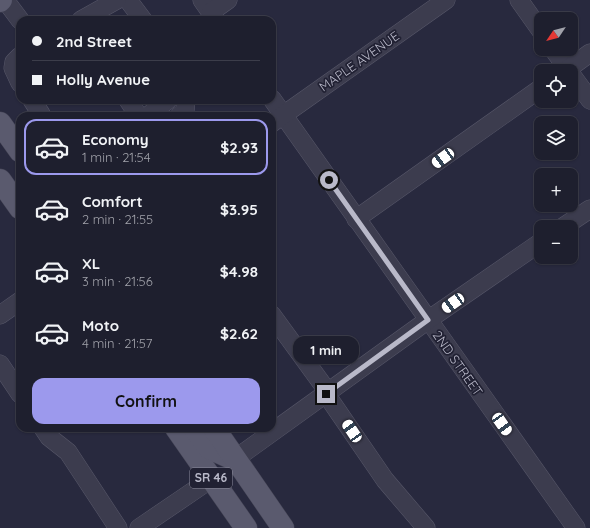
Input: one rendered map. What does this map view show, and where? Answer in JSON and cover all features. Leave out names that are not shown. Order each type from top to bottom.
[{"type":"main road","points":[[0,123],[16,142]]},
{"type":"main road","points":[[0,180],[16,202]]},
{"type":"main road","name":"SR 46","points":[[179,432],[246,528]]},
{"type":"main road","points":[[197,432],[209,448],[235,459]]},
{"type":"main road","name":"SR 46","points":[[217,432],[282,528]]},
{"type":"main road","points":[[211,479],[242,491],[263,520],[278,528]]},
{"type":"street","points":[[5,0],[17,16]]},
{"type":"street","points":[[88,16],[117,0]]},
{"type":"street","points":[[128,0],[140,16]]},
{"type":"street","points":[[210,11],[228,0]]},
{"type":"street","name":"MAPLE AVENUE","points":[[278,119],[446,0]]},
{"type":"street","points":[[519,0],[534,22]]},
{"type":"street","points":[[577,64],[590,53]]},
{"type":"street","points":[[16,60],[13,68],[16,77]]},
{"type":"street","points":[[578,84],[590,100]]},
{"type":"street","points":[[356,219],[534,93]]},
{"type":"street","points":[[140,112],[159,104]]},
{"type":"street","name":"2ND STREET","points":[[278,119],[356,219],[576,528]]},
{"type":"street","points":[[574,220],[590,209]]},
{"type":"street","points":[[276,430],[428,320],[534,247]]},
{"type":"street","points":[[0,315],[16,304]]},
{"type":"street","points":[[276,321],[327,393],[385,480],[426,528]]},
{"type":"street","points":[[0,364],[16,388]]},
{"type":"street","points":[[46,432],[49,437],[68,452],[118,528]]},
{"type":"street","points":[[235,459],[273,432]]},
{"type":"street","points":[[139,528],[211,479]]},
{"type":"street","points":[[584,528],[590,524]]},
{"type":"route","points":[[326,394],[428,320],[329,180]]}]
